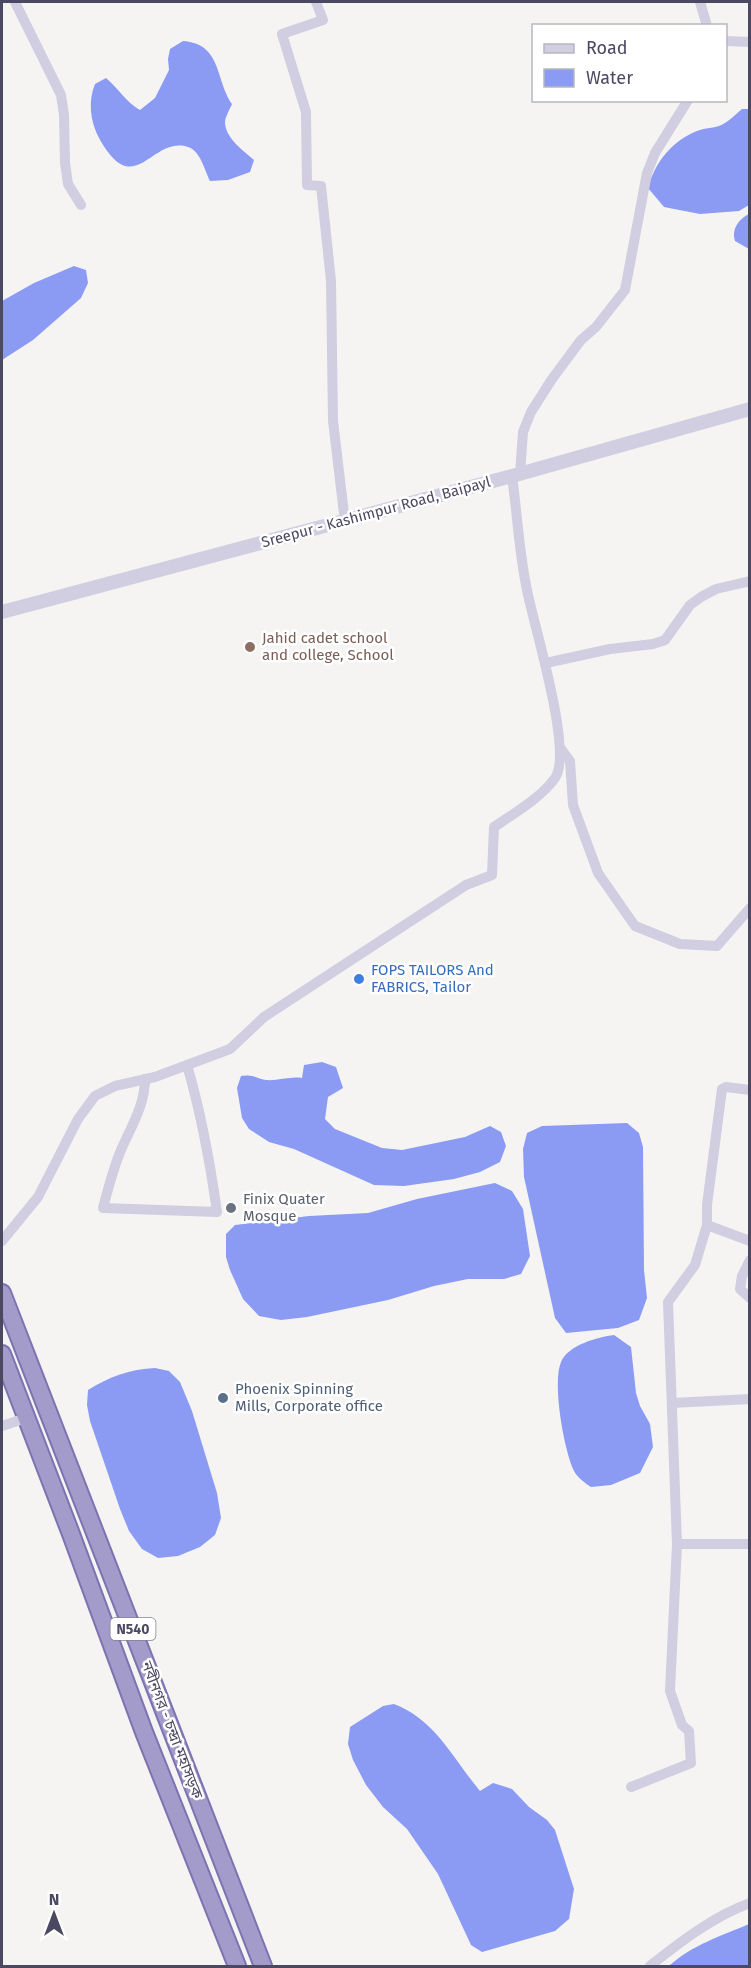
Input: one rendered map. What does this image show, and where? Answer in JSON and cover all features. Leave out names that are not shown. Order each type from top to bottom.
[{"type":"highway","name":"নবীনগর - চন্দ্রা মহাসড়ক","points":[[2,1293],[262,1966]]},
{"type":"highway","name":"নবীনগর - চন্দ্রা মহাসড়ক","points":[[2,1354],[144,1732],[237,1966]]},
{"type":"street","points":[[15,2],[61,95],[64,115],[64,163],[68,184],[81,205]]},
{"type":"street","points":[[316,2],[323,20],[282,34],[306,112],[307,186],[321,186],[332,281],[333,421],[345,522]]},
{"type":"street","points":[[699,2],[706,24]]},
{"type":"street","points":[[727,41],[750,42]]},
{"type":"street","points":[[2,1241],[38,1197],[78,1119],[95,1096],[116,1086],[144,1079],[230,1049],[264,1017],[466,885],[492,875],[495,827],[556,777],[561,749],[546,663],[526,586],[516,475],[523,432],[531,412],[552,379],[581,339],[596,327],[625,290],[647,173],[655,153],[687,102]]},
{"type":"street","name":"Sreepur - Kashimpur Road, Baipayl","points":[[2,612],[345,522],[750,409]]},
{"type":"street","points":[[546,663],[665,640],[690,605],[701,597],[716,589],[750,581]]},
{"type":"street","points":[[561,749],[570,761],[573,805],[598,873],[635,926],[680,944],[717,946],[750,908]]},
{"type":"street","points":[[144,1079],[145,1091],[136,1119],[114,1167],[103,1209],[216,1212],[210,1161],[187,1065]]},
{"type":"street","points":[[630,1787],[691,1763],[689,1731],[682,1725],[670,1691],[677,1544],[668,1302],[695,1265],[707,1224],[707,1205],[722,1089],[726,1087],[750,1090]]},
{"type":"street","points":[[707,1224],[750,1241]]},
{"type":"street","points":[[750,1260],[742,1276],[740,1289],[750,1298]]},
{"type":"street","points":[[672,1402],[750,1399]]},
{"type":"street","points":[[2,1426],[27,1418]]},
{"type":"street","points":[[677,1544],[750,1544]]},
{"type":"street","points":[[650,1966],[733,1909],[750,1903]]},
{"type":"water","points":[[183,41],[205,49],[216,64],[232,104],[225,120],[226,128],[236,144],[254,160],[250,172],[228,180],[210,181],[196,152],[188,147],[175,146],[133,166],[123,165],[112,157],[99,138],[91,111],[91,97],[95,84],[106,78],[140,110],[155,98],[169,70],[170,49]]},
{"type":"water","points":[[742,109],[749,109],[749,205],[739,211],[700,214],[664,207],[648,188],[655,169],[666,153],[681,139],[700,130],[722,125]]},
{"type":"water","points":[[749,214],[749,249],[735,241],[734,232],[742,219]]},
{"type":"water","points":[[74,266],[86,270],[88,283],[81,298],[33,340],[2,360],[2,301],[34,283]]},
{"type":"water","points":[[322,1062],[336,1067],[343,1088],[328,1097],[325,1119],[335,1129],[382,1148],[402,1150],[465,1137],[490,1126],[501,1132],[506,1146],[500,1162],[480,1172],[454,1179],[404,1186],[374,1185],[294,1149],[269,1142],[249,1129],[242,1118],[237,1088],[241,1076],[266,1080],[302,1078],[304,1065]]},
{"type":"water","points":[[627,1123],[639,1133],[643,1147],[644,1270],[647,1298],[639,1320],[618,1328],[566,1333],[555,1318],[524,1177],[523,1149],[527,1133],[542,1126]]},
{"type":"water","points":[[495,1183],[512,1191],[523,1209],[530,1256],[521,1274],[504,1279],[468,1279],[434,1286],[388,1300],[307,1317],[281,1320],[259,1316],[243,1299],[226,1257],[226,1234],[235,1225],[309,1216],[368,1213],[417,1199]]},
{"type":"water","points":[[614,1335],[631,1347],[636,1393],[650,1424],[653,1447],[640,1473],[611,1485],[591,1487],[575,1473],[566,1448],[560,1416],[559,1372],[561,1362],[570,1351],[592,1340]]},
{"type":"water","points":[[155,1368],[169,1371],[180,1382],[192,1411],[217,1493],[221,1518],[215,1535],[200,1547],[178,1556],[158,1558],[142,1549],[129,1531],[90,1421],[87,1405],[88,1390],[96,1385],[128,1372]]},
{"type":"water","points":[[394,1704],[408,1711],[432,1730],[480,1791],[493,1783],[512,1789],[555,1830],[574,1889],[569,1919],[555,1931],[482,1952],[471,1945],[438,1874],[407,1829],[383,1807],[366,1785],[353,1760],[348,1744],[350,1727],[383,1706]]},
{"type":"water","points":[[749,1924],[749,1966],[669,1966],[697,1947]]},
{"type":"place","name":"Jahid cadet school and college, School","points":[[250,647]]},
{"type":"place","name":"FOPS TAILORS And FABRICS, Tailor","points":[[359,979]]},
{"type":"place","name":"Finix Quater Mosque","points":[[231,1208]]},
{"type":"place","name":"Phoenix Spinning Mills, Corporate office","points":[[223,1398]]}]
